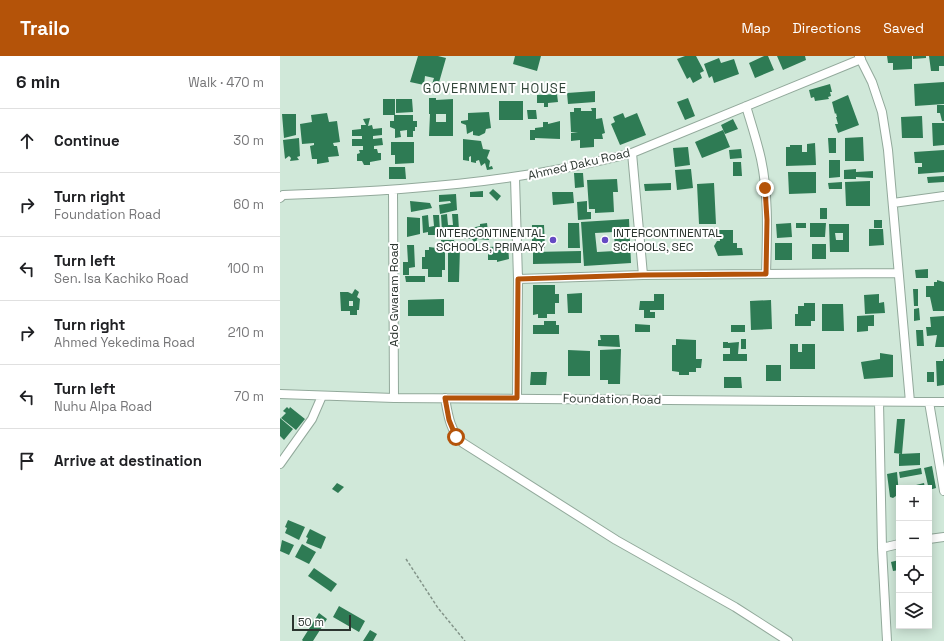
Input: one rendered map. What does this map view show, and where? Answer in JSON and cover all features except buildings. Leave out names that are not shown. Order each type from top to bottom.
[{"type":"street","name":"Ahmed Daku Road","points":[[280,198],[283,195],[393,191],[514,178],[632,153],[860,57]]},
{"type":"street","points":[[860,57],[872,82],[882,112],[888,150],[910,402]]},
{"type":"street","points":[[746,106],[761,159],[765,188],[767,220],[766,274]]},
{"type":"street","points":[[632,153],[643,275]]},
{"type":"street","points":[[514,178],[518,279],[517,398]]},
{"type":"street","name":"Ado Gwaram Road","points":[[393,191],[394,398]]},
{"type":"street","points":[[893,202],[944,196]]},
{"type":"street","points":[[518,279],[643,275],[898,273]]},
{"type":"street","name":"Foundation Road","points":[[280,394],[394,398],[944,402]]},
{"type":"street","points":[[280,464],[312,419],[322,396]]},
{"type":"street","points":[[445,398],[456,437],[463,443],[616,540],[735,607],[788,641]]},
{"type":"street","points":[[879,402],[882,548],[887,641]]},
{"type":"street","points":[[929,402],[944,490]]},
{"type":"street","points":[[932,539],[944,537]]},
{"type":"street","points":[[882,548],[896,545]]},
{"type":"path","points":[[406,560],[438,608],[465,641]]},
{"type":"place","name":"INTERCONTINENTAL SCHOOLS, PRIMARY","points":[[553,240]]},
{"type":"place","name":"INTERCONTINENTAL SCHOOLS, SEC","points":[[605,240]]},
{"type":"district","name":"GOVERNMENT HOUSE","points":[[495,88]]},
{"type":"route","points":[[456,437],[449,420],[445,398],[517,398],[518,279],[643,275],[766,274],[767,220],[765,188]]}]
